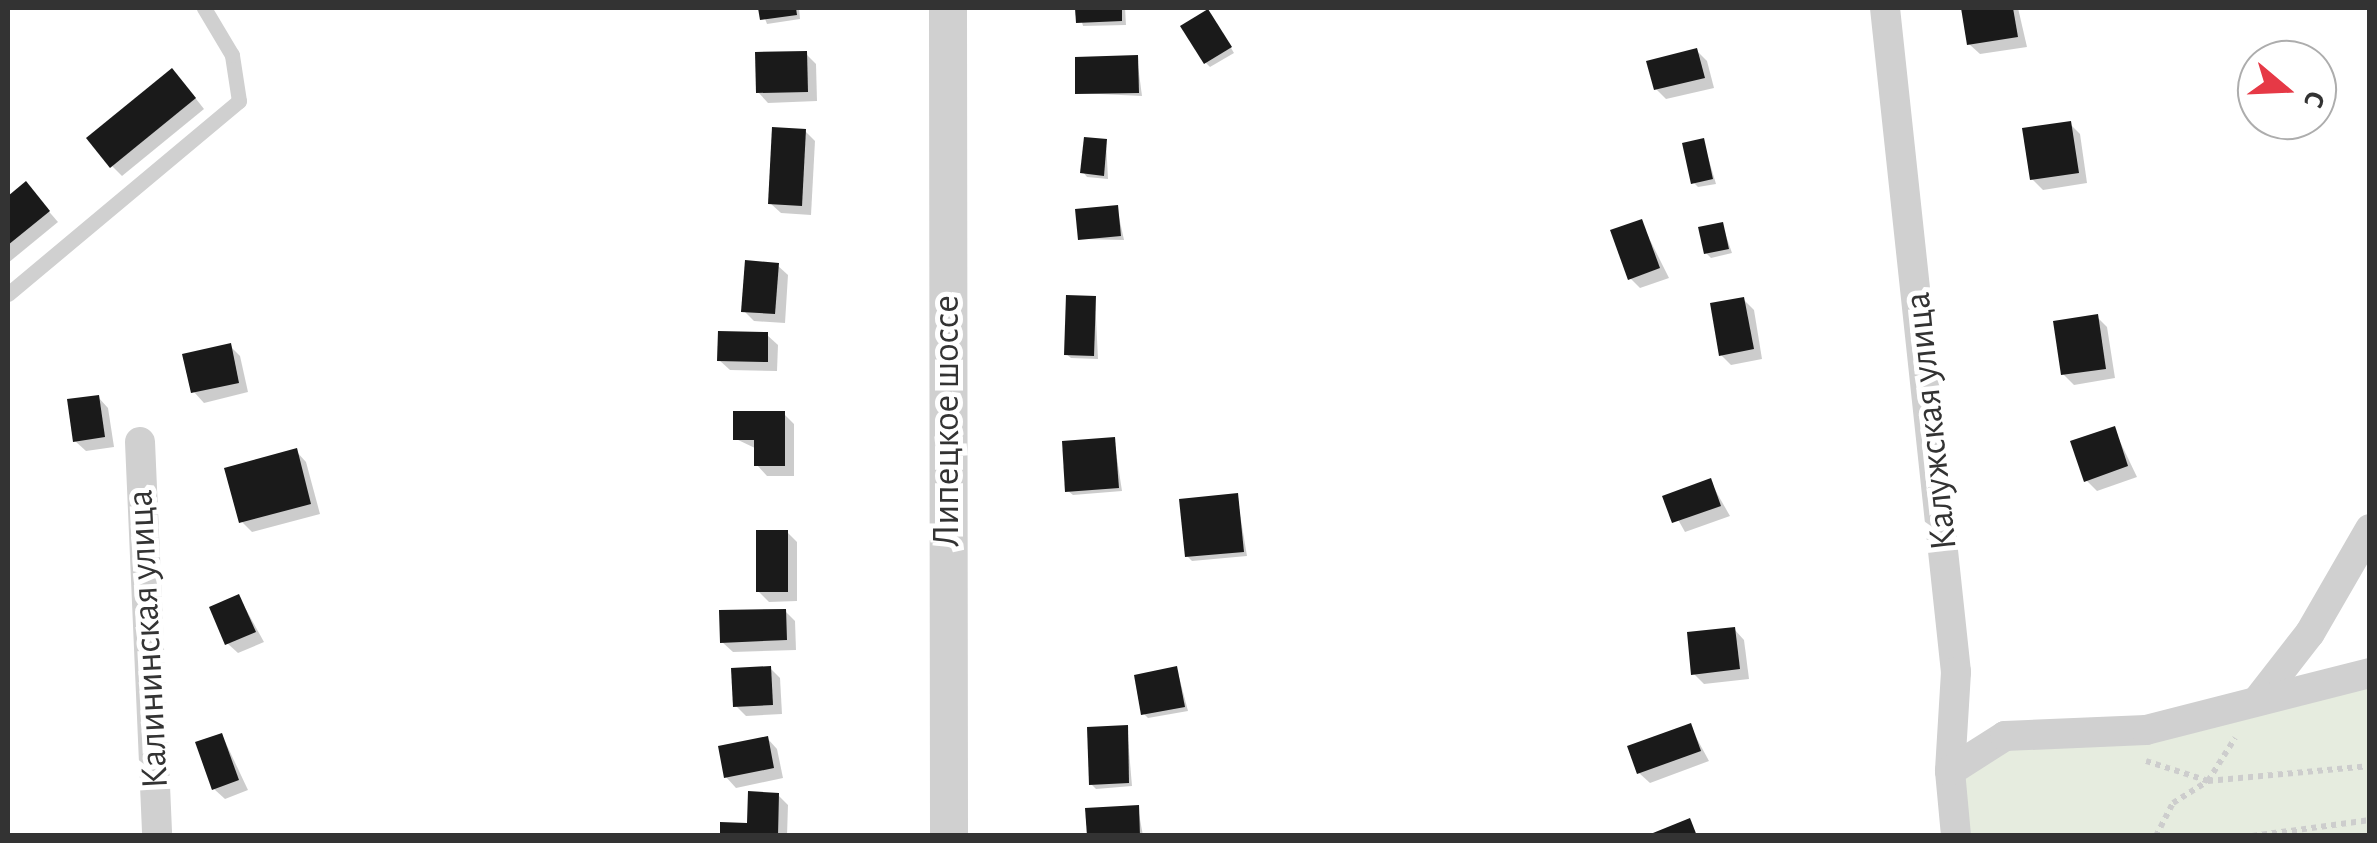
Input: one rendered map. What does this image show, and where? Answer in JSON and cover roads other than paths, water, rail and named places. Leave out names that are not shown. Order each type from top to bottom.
[{"type":"street","name":"Липецкое шоссе","points":[[948,8],[949,836]]},
{"type":"street","name":"Калужская улица","points":[[1886,8],[1956,672],[1950,771],[1956,836]]},
{"type":"street","name":"Калининская улица","points":[[140,442],[157,836]]},
{"type":"street","points":[[2257,701],[2310,632],[2370,529]]},
{"type":"street","points":[[1950,771],[2004,736],[2146,730],[2370,673]]},
{"type":"lane","points":[[8,294],[239,101],[232,55],[204,8]]}]
